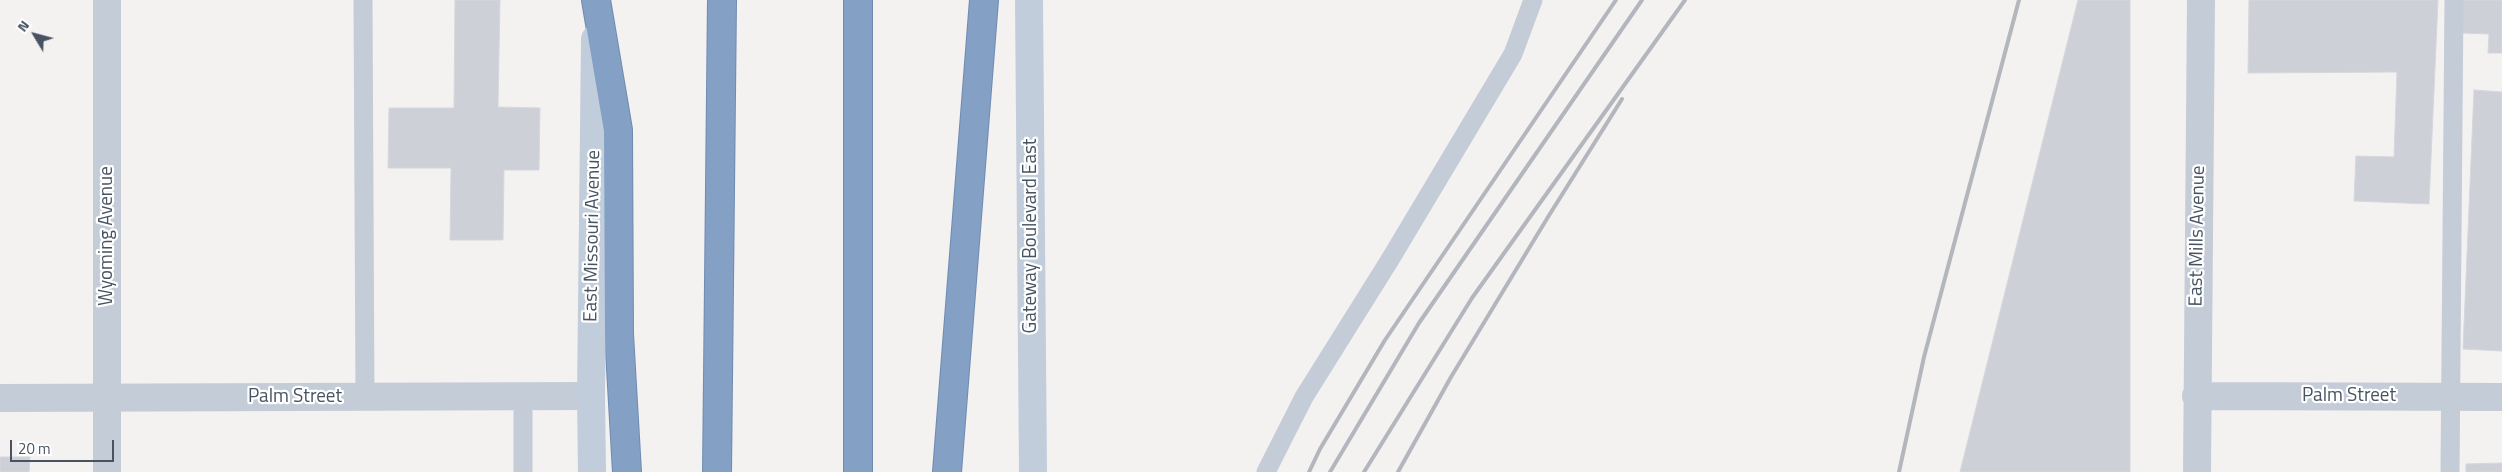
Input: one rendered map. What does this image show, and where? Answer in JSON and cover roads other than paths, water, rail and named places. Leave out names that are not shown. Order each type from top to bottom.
[{"type":"highway","points":[[596,0],[618,130],[619,334],[627,472]]},
{"type":"highway","points":[[717,472],[722,0]]},
{"type":"highway","points":[[858,0],[858,472]]},
{"type":"highway","points":[[947,472],[984,0]]},
{"type":"main road","name":"East Missouri Avenue","points":[[592,472],[591,396],[596,0]]},
{"type":"main road","name":"Gateway Boulevard East","points":[[1029,0],[1033,472]]},
{"type":"street","name":"Wyoming Avenue","points":[[107,0],[107,472]]},
{"type":"street","name":"East Mills Avenue","points":[[2196,472],[2201,0]]},
{"type":"street","name":"Palm Street","points":[[0,398],[591,396]]},
{"type":"street","name":"Palm Street","points":[[2196,396],[2502,397]]},
{"type":"lane","points":[[363,0],[365,397]]},
{"type":"lane","points":[[1266,472],[1304,397],[1391,258],[1513,54],[1533,0]]},
{"type":"lane","points":[[2450,472],[2454,0]]},
{"type":"lane","points":[[523,396],[523,472]]},
{"type":"railway","points":[[1309,472],[1320,449],[1385,340],[1616,0]]},
{"type":"railway","points":[[1330,472],[1419,323],[1642,0]]},
{"type":"railway","points":[[1364,472],[1472,298],[1685,0]]},
{"type":"railway","points":[[1899,472],[1924,357],[2019,0]]},
{"type":"railway","points":[[1398,472],[1451,377],[1622,99]]}]
